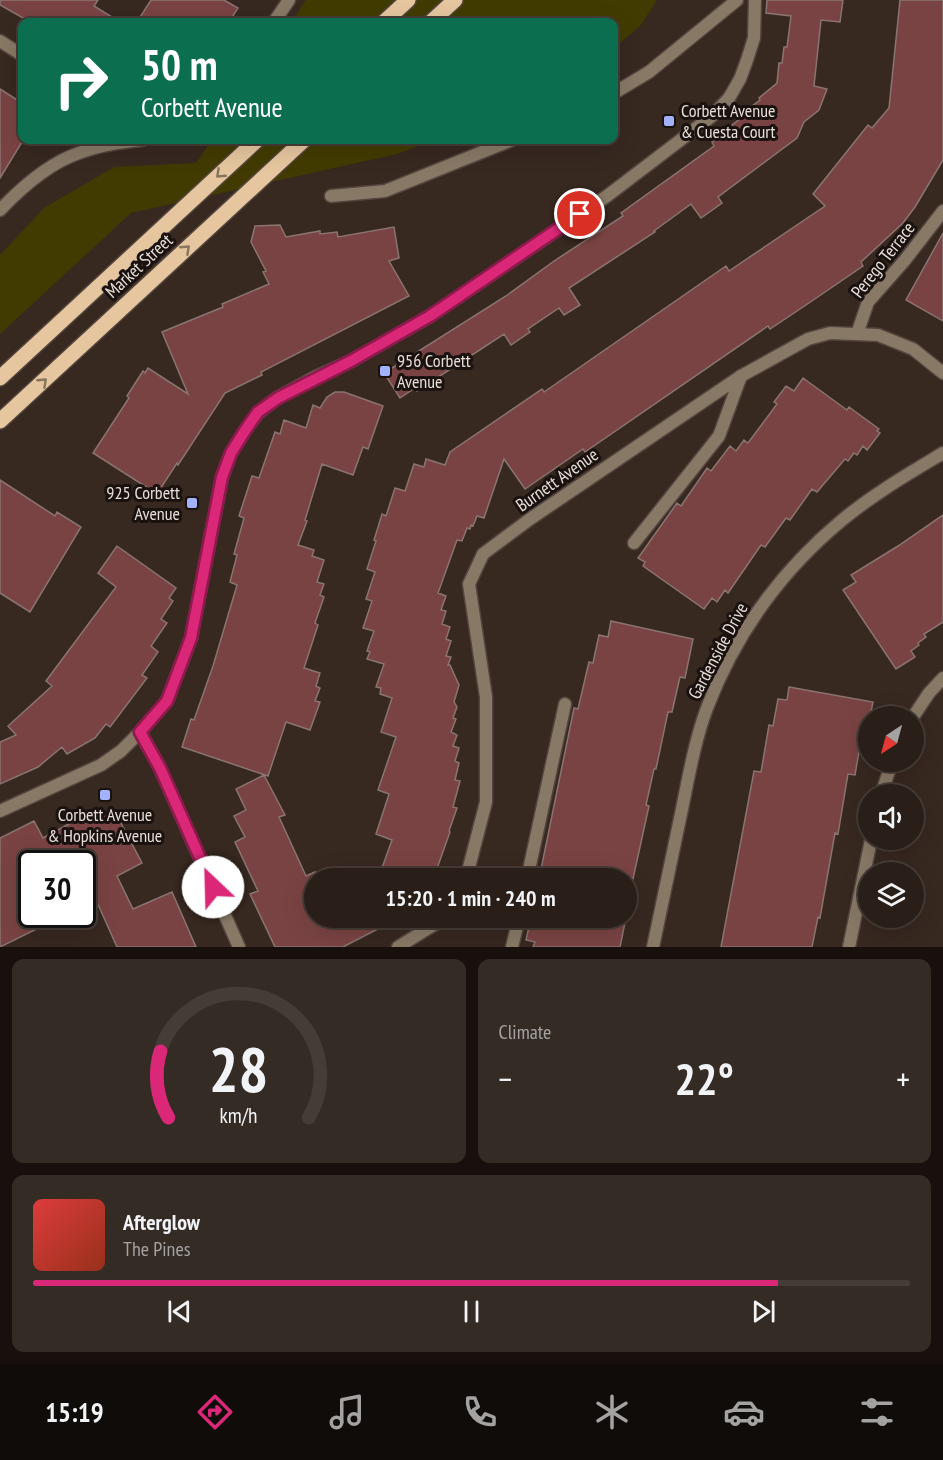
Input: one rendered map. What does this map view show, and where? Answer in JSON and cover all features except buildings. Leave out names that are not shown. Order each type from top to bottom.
[{"type":"main road","points":[[388,18],[408,0]]},
{"type":"main road","points":[[435,18],[455,0]]},
{"type":"main road","name":"Market Street","points":[[0,378],[254,144]]},
{"type":"main road","name":"Market Street","points":[[0,421],[300,144]]},
{"type":"street","points":[[277,18],[289,0]]},
{"type":"street","points":[[618,91],[649,72],[737,0]]},
{"type":"street","points":[[0,811],[101,765],[121,751],[167,701],[191,638],[222,477],[231,453],[258,412],[278,398],[351,361],[430,316],[607,196],[712,116],[729,98],[740,79],[754,38],[755,0]]},
{"type":"street","points":[[0,41],[18,52]]},
{"type":"street","points":[[0,210],[13,196],[46,170],[76,153],[110,144]]},
{"type":"street","points":[[331,196],[385,192],[502,144]]},
{"type":"street","name":"Perego Terrace","points":[[857,334],[868,302],[905,260],[943,211]]},
{"type":"street","name":"Burnett Avenue","points":[[469,868],[486,802],[486,697],[469,585],[483,554],[530,519],[741,376],[808,339],[830,333],[878,335],[897,341],[913,350],[943,373]]},
{"type":"street","points":[[634,543],[719,436],[741,376]]},
{"type":"street","name":"Gardenside Drive","points":[[653,947],[702,725],[719,680],[743,635],[781,581],[834,527],[885,489],[943,453]]},
{"type":"street","points":[[920,706],[943,678]]},
{"type":"street","points":[[529,868],[565,704]]},
{"type":"street","points":[[140,732],[160,768],[239,947]]},
{"type":"street","points":[[849,947],[869,850]]},
{"type":"street","points":[[398,947],[427,928]]},
{"type":"street","points":[[512,947],[517,928]]},
{"type":"shaded area","points":[[306,0],[657,0],[640,26],[618,45],[618,18],[294,18]]},
{"type":"shaded area","points":[[209,144],[424,144],[397,154],[131,213],[0,334],[0,255],[44,208],[114,167],[196,163]]},
{"type":"place","name":"Corbett Avenue & Cuesta Court","points":[[669,121]]},
{"type":"place","name":"956 Corbett Avenue","points":[[385,371]]},
{"type":"place","name":"925 Corbett Avenue","points":[[192,503]]},
{"type":"place","name":"Corbett Avenue & Hopkins Avenue","points":[[105,795]]},
{"type":"route","points":[[213,887],[160,768],[140,732],[167,701],[191,638],[222,477],[231,453],[258,412],[278,398],[315,377],[351,361],[430,316],[580,214]]}]
